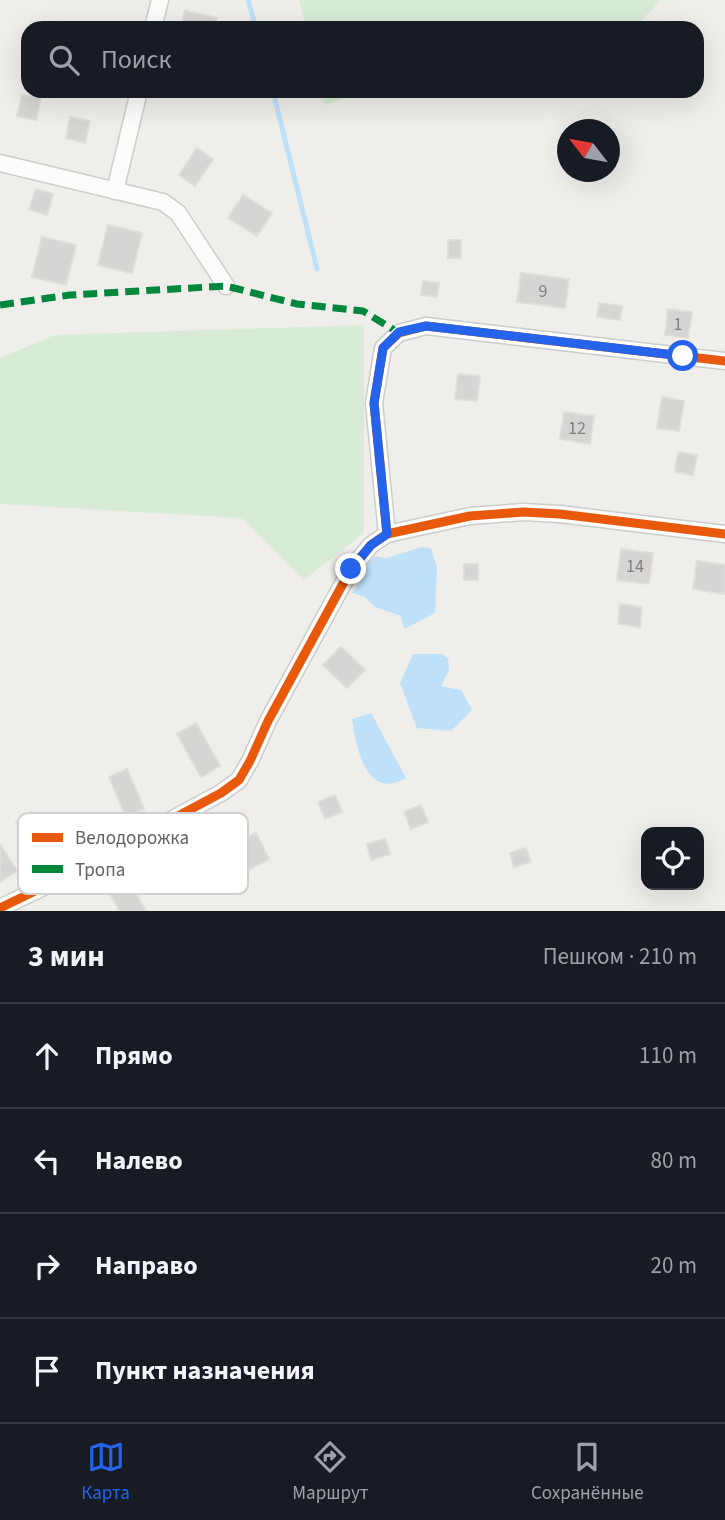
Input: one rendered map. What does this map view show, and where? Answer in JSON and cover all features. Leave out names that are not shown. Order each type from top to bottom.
[{"type":"street","points":[[155,21],[160,0]]},
{"type":"street","points":[[115,191],[137,98]]},
{"type":"street","points":[[0,163],[163,202],[178,213],[226,286]]},
{"type":"street","points":[[387,534],[374,403],[383,348],[399,332],[426,326],[725,361]]},
{"type":"street","points":[[184,813],[239,780],[351,569],[371,545],[387,534],[470,516],[523,512],[725,534]]},
{"type":"street","points":[[0,908],[29,894]]},
{"type":"green space","points":[[299,0],[661,0],[641,21],[304,21]]},
{"type":"green space","points":[[323,98],[346,98],[325,105]]},
{"type":"green space","points":[[364,325],[364,533],[304,580],[241,518],[0,504],[0,358],[55,335]]},
{"type":"water","points":[[421,547],[431,548],[437,568],[435,613],[404,629],[401,616],[375,607],[365,597],[352,593],[365,576],[369,556],[387,558]]},
{"type":"water","points":[[413,654],[442,654],[448,658],[449,670],[441,686],[461,690],[472,710],[451,731],[417,728],[400,683]]},
{"type":"water","points":[[371,713],[406,778],[392,783],[381,783],[372,777],[365,767],[356,743],[352,719]]},
{"type":"building","points":[[185,11],[217,18],[216,21],[183,21]]},
{"type":"building","points":[[21,98],[41,98],[36,120],[17,116]]},
{"type":"building","points":[[70,117],[90,121],[85,143],[66,138]]},
{"type":"building","points":[[197,148],[213,159],[195,186],[179,175]]},
{"type":"building","points":[[36,189],[53,194],[47,215],[29,209]]},
{"type":"building","points":[[243,195],[272,213],[257,236],[228,218]]},
{"type":"building","points":[[108,225],[142,233],[132,273],[98,265]]},
{"type":"building","points":[[42,237],[76,245],[66,285],[32,277]]},
{"type":"building","points":[[448,240],[461,240],[461,258],[448,258]]},
{"type":"building","points":[[521,273],[569,279],[565,308],[517,302]]},
{"type":"building","points":[[423,281],[439,283],[437,297],[421,295]]},
{"type":"building","points":[[599,303],[622,306],[620,320],[597,317]]},
{"type":"building","points":[[668,309],[692,312],[688,338],[665,335]]},
{"type":"building","points":[[458,374],[480,376],[477,401],[455,399]]},
{"type":"building","points":[[662,397],[684,401],[679,431],[657,428]]},
{"type":"building","points":[[564,412],[594,416],[590,444],[560,439]]},
{"type":"building","points":[[678,452],[697,455],[693,475],[675,472]]},
{"type":"building","points":[[621,549],[653,553],[649,584],[617,580]]},
{"type":"building","points":[[697,561],[725,565],[725,594],[693,589]]},
{"type":"building","points":[[464,564],[478,564],[478,580],[464,580]]},
{"type":"building","points":[[620,604],[642,607],[640,627],[618,624]]},
{"type":"building","points":[[341,647],[365,670],[347,688],[323,665]]},
{"type":"building","points":[[196,723],[220,766],[201,777],[177,734]]},
{"type":"building","points":[[127,769],[144,809],[135,813],[124,813],[109,777]]},
{"type":"building","points":[[335,795],[342,812],[325,819],[318,802]]},
{"type":"building","points":[[421,805],[428,822],[411,829],[404,812]]},
{"type":"building","points":[[256,833],[269,859],[248,870],[248,837]]},
{"type":"building","points":[[385,839],[390,854],[371,860],[367,844]]},
{"type":"building","points":[[0,844],[17,871],[0,882]]},
{"type":"building","points":[[526,848],[531,862],[514,867],[510,853]]},
{"type":"building","points":[[110,894],[136,894],[146,911],[120,911]]},
{"type":"waterway","points":[[248,0],[254,21]]},
{"type":"waterway","points":[[275,98],[317,269]]},
{"type":"marked path","points":[[0,305],[70,295],[226,286],[297,304],[363,311],[399,333]]},
{"type":"cycle path","points":[[387,534],[374,403],[383,348],[399,333],[426,326],[725,361]]},
{"type":"cycle path","points":[[184,813],[239,780],[351,569],[371,545],[387,534],[470,516],[523,512],[725,534]]},
{"type":"cycle path","points":[[0,908],[29,894]]},
{"type":"route","points":[[351,569],[371,545],[387,534],[374,403],[383,348],[399,332],[426,326],[683,356]]}]
